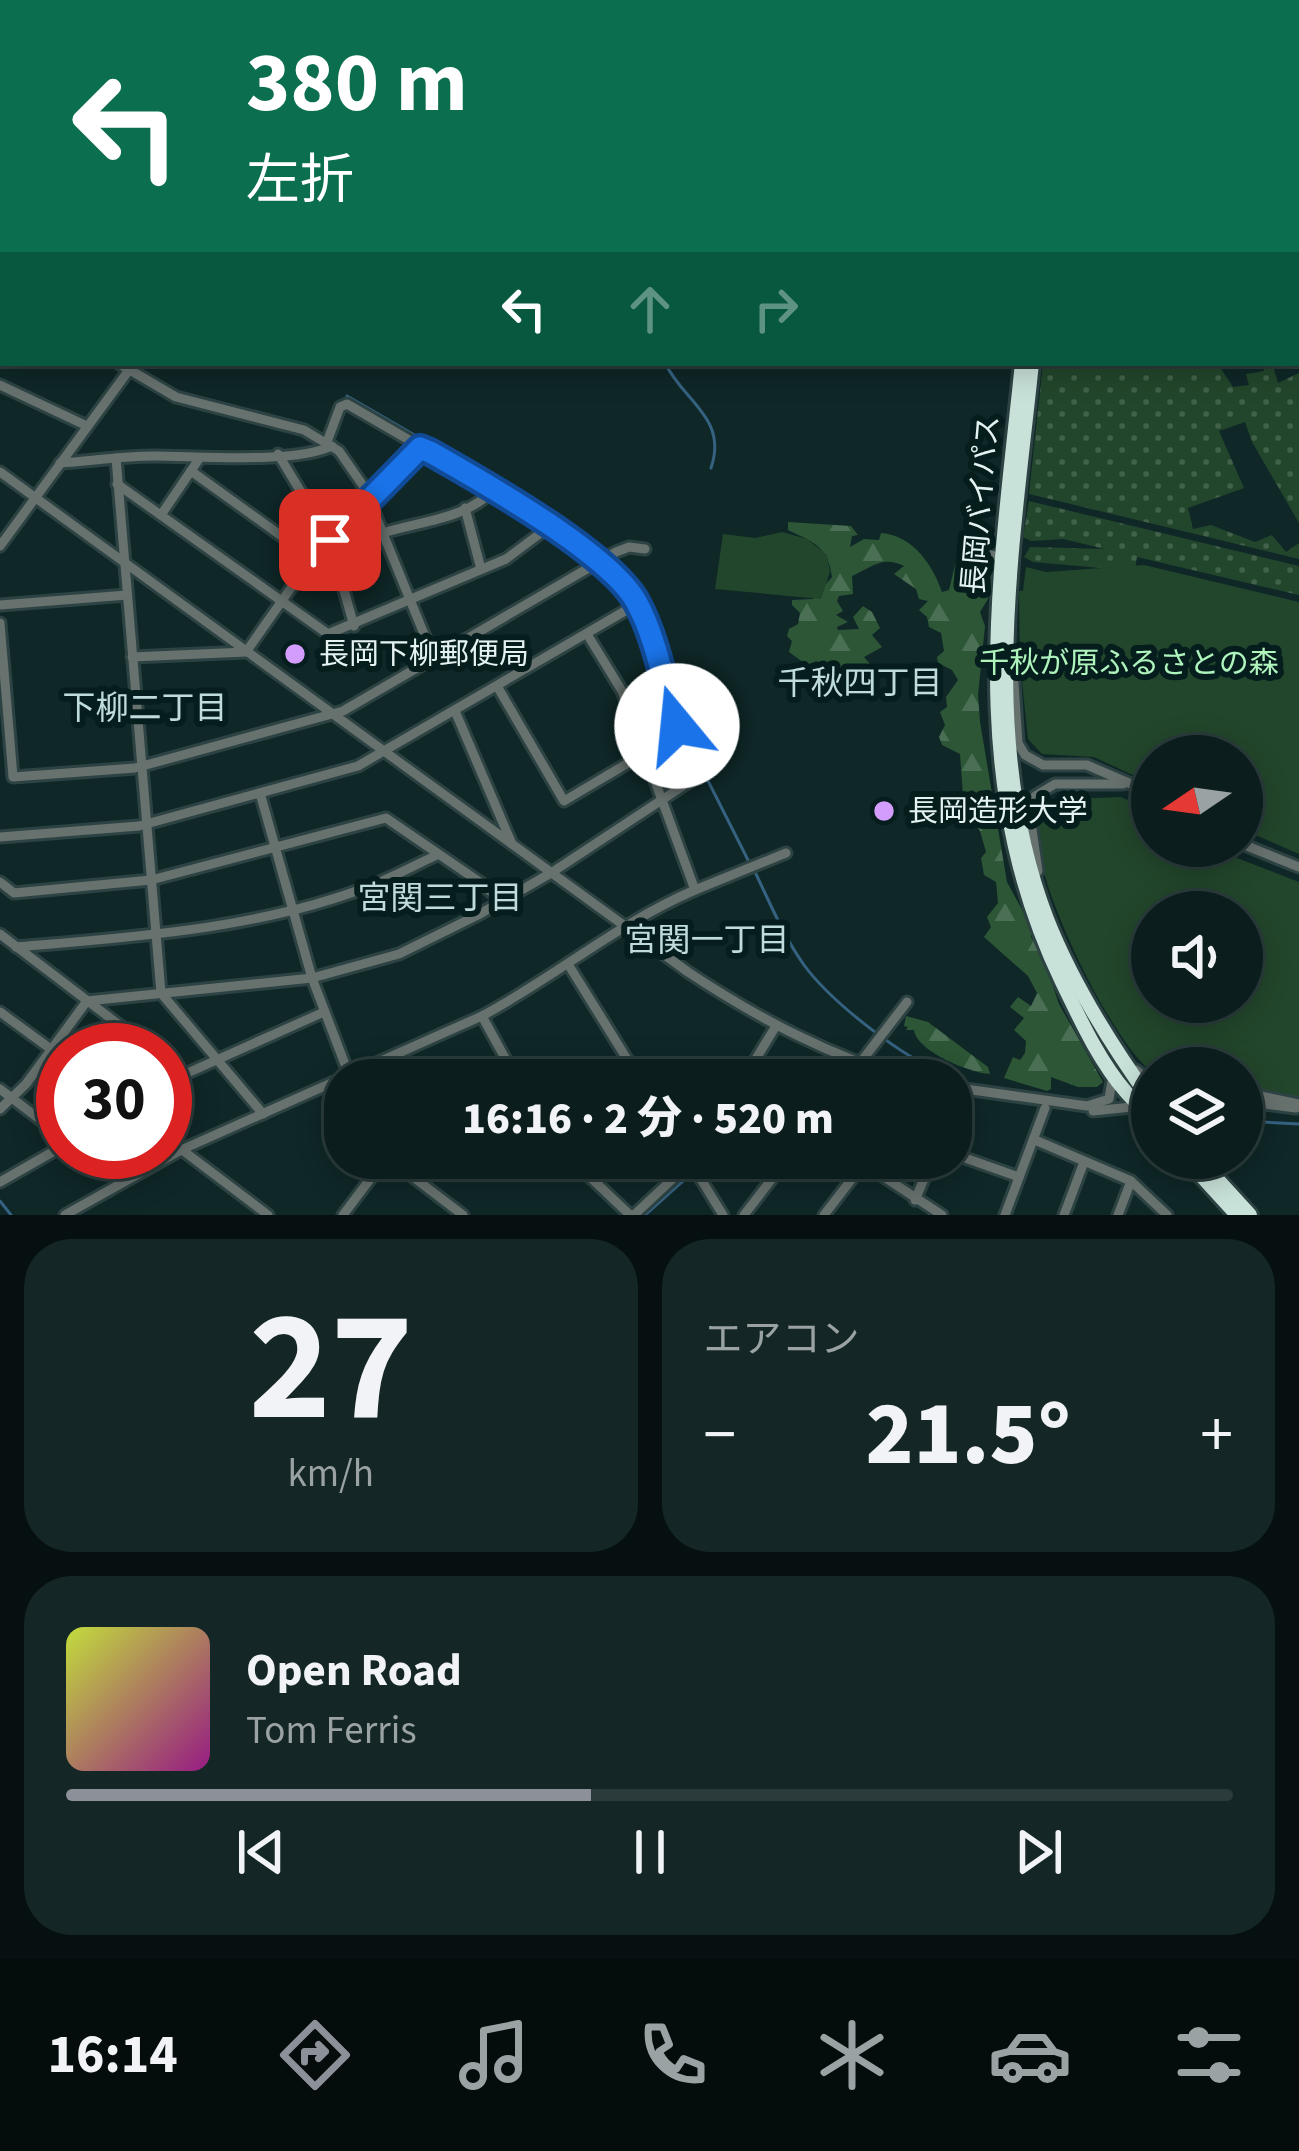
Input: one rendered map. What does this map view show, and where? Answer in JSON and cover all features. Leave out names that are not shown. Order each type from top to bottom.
[{"type":"highway","name":"長岡バイパス","points":[[1022,366],[996,702],[1002,787],[1030,904],[1077,1012],[1131,1096]]},
{"type":"highway","name":"長岡バイパス","points":[[1032,366],[1010,528],[1006,716],[1012,776],[1029,862],[1057,943],[1131,1076]]},
{"type":"highway","points":[[1204,1179],[1237,1215]]},
{"type":"highway","points":[[1217,1179],[1250,1215]]},
{"type":"street","points":[[123,366],[195,404],[284,424],[330,444],[354,469],[370,499],[433,656]]},
{"type":"street","points":[[0,546],[130,370]]},
{"type":"street","points":[[0,385],[87,426]]},
{"type":"street","points":[[71,1023],[87,1001],[312,978],[399,954],[551,873],[698,776],[638,604],[598,563],[494,489],[347,404],[340,407],[330,444]]},
{"type":"street","points":[[60,464],[278,454],[330,444]]},
{"type":"street","points":[[246,652],[312,558],[420,448]]},
{"type":"street","points":[[278,454],[330,540],[354,626]]},
{"type":"street","points":[[116,458],[161,993],[263,1114]]},
{"type":"street","points":[[161,515],[199,459]]},
{"type":"street","points":[[191,471],[312,558]]},
{"type":"street","points":[[0,472],[622,926],[776,1027],[850,1059]]},
{"type":"street","points":[[117,484],[328,634],[516,554],[550,526]]},
{"type":"street","points":[[383,532],[465,508],[494,489]]},
{"type":"street","points":[[465,508],[481,569]]},
{"type":"street","points":[[0,622],[14,777],[142,767],[333,714],[624,548],[645,549]]},
{"type":"street","points":[[975,553],[995,556]]},
{"type":"street","points":[[0,605],[127,595]]},
{"type":"street","points":[[0,837],[146,824],[358,766],[638,604]]},
{"type":"street","points":[[1008,616],[1020,750],[1037,764],[1087,764],[1129,784]]},
{"type":"street","points":[[587,634],[622,691],[695,890]]},
{"type":"street","points":[[132,657],[246,652]]},
{"type":"street","points":[[497,686],[564,801],[645,754]]},
{"type":"street","points":[[455,711],[512,845]]},
{"type":"street","points":[[1057,943],[1039,875],[1031,805],[1041,790],[1055,784],[1129,784]]},
{"type":"street","points":[[260,793],[312,978],[343,1059]]},
{"type":"street","points":[[0,882],[14,893],[151,880],[386,818],[502,902]]},
{"type":"street","points":[[1263,852],[1299,867]]},
{"type":"street","points":[[390,1059],[482,1016],[622,926],[786,853]]},
{"type":"street","points":[[16,946],[157,935],[292,909],[373,885],[436,854]]},
{"type":"street","points":[[0,934],[116,1023]]},
{"type":"street","points":[[568,964],[627,1059]]},
{"type":"street","points":[[865,1059],[907,1002]]},
{"type":"street","points":[[0,1012],[36,1038]]},
{"type":"street","points":[[192,1071],[324,1012]]},
{"type":"street","points":[[972,1091],[1070,1107],[1106,1101],[1113,1091],[1112,1080],[1077,1012]]},
{"type":"street","points":[[482,1016],[506,1059]]},
{"type":"street","points":[[756,1059],[776,1027]]},
{"type":"street","points":[[1109,1039],[1131,1062]]},
{"type":"street","points":[[0,1109],[36,1070]]},
{"type":"street","points":[[0,1089],[36,1119]]},
{"type":"street","points":[[192,1146],[324,1089]]},
{"type":"street","points":[[972,1092],[1045,1108],[1131,1109]]},
{"type":"street","points":[[1263,1102],[1296,1106]]},
{"type":"street","points":[[1005,1215],[1045,1108]]},
{"type":"street","points":[[1034,1140],[1131,1180],[1167,1215]]},
{"type":"street","points":[[192,1158],[268,1215]]},
{"type":"street","points":[[0,1182],[36,1159]]},
{"type":"street","points":[[972,1160],[1019,1177]]},
{"type":"street","points":[[1064,1215],[1084,1162]]},
{"type":"street","points":[[75,1213],[133,1179]]},
{"type":"street","points":[[343,1215],[371,1179]]},
{"type":"street","points":[[415,1179],[463,1215]]},
{"type":"street","points":[[593,1179],[632,1215],[671,1179]]},
{"type":"street","points":[[702,1179],[723,1215]]},
{"type":"street","points":[[744,1215],[772,1179]]},
{"type":"street","points":[[828,1214],[850,1179]]},
{"type":"street","points":[[887,1179],[942,1215]]},
{"type":"street","points":[[915,1200],[924,1179]]},
{"type":"street","points":[[1118,1215],[1131,1180]]},
{"type":"green space","points":[[1043,366],[1219,366],[1233,387],[1249,385],[1246,374],[1264,371],[1263,366],[1273,366],[1278,383],[1299,373],[1299,523],[1245,422],[1219,431],[1244,488],[1188,508],[1193,529],[1211,525],[1255,542],[1272,535],[1286,552],[1299,543],[1299,559],[1029,494]]},
{"type":"green space","points":[[1029,501],[1299,566],[1299,595],[1137,557],[1135,571],[1033,562],[1024,557],[1030,547],[1105,549],[1063,539],[1023,537]]},
{"type":"green space","points":[[788,522],[851,526],[858,535],[852,536],[850,547],[864,539],[879,540],[881,533],[893,535],[913,546],[928,563],[942,592],[949,590],[955,565],[977,566],[980,558],[992,561],[988,599],[980,612],[985,626],[978,695],[1007,882],[1031,926],[1031,937],[1043,956],[1059,1004],[1103,1082],[1097,1087],[1078,1087],[1051,1077],[1047,1091],[1004,1078],[1013,1057],[1020,1060],[1025,1053],[1026,1041],[1014,1030],[1024,1018],[1010,1007],[1018,997],[1031,1006],[1037,993],[1028,976],[984,937],[991,927],[987,917],[998,903],[996,882],[984,875],[981,858],[986,852],[980,831],[964,809],[960,754],[942,745],[939,737],[945,725],[940,712],[947,707],[946,697],[958,680],[952,670],[938,663],[944,651],[941,633],[929,627],[919,610],[928,601],[919,599],[916,589],[894,574],[904,566],[896,563],[877,564],[852,576],[853,594],[839,596],[837,601],[843,611],[836,615],[848,622],[837,627],[859,629],[853,617],[863,606],[872,612],[880,628],[872,635],[882,647],[864,657],[876,671],[846,675],[816,661],[807,665],[789,652],[792,641],[787,636],[798,624],[800,613],[792,600],[813,599],[832,577],[823,552],[788,530]]},
{"type":"green space","points":[[782,532],[807,539],[827,555],[830,572],[821,599],[715,589],[723,534],[755,538]]},
{"type":"green space","name":"千秋が原ふるさとの森","points":[[1144,565],[1299,602],[1299,854],[1263,838],[1263,735],[1131,735],[1131,774],[1094,757],[1042,754],[1028,739],[1019,591],[1023,591],[1026,567],[1046,572]]},
{"type":"green space","points":[[1121,797],[1131,802],[1131,867],[1260,867],[1299,882],[1299,1098],[1263,1092],[1263,1047],[1131,1048],[1094,991],[1057,911],[1037,841],[1037,817],[1045,800]]},
{"type":"green space","points":[[906,1016],[928,1022],[988,1067],[990,1074],[972,1070],[972,1059],[946,1059],[934,1053],[914,1030],[904,1026]]},
{"type":"waterway","points":[[667,366],[709,423],[715,451],[711,468]]},
{"type":"waterway","points":[[347,396],[534,504],[598,556]]},
{"type":"waterway","points":[[605,563],[644,603],[673,695]]},
{"type":"waterway","points":[[695,755],[750,864]]},
{"type":"waterway","points":[[755,872],[790,943],[816,980],[850,1012],[916,1059]]},
{"type":"waterway","points":[[1263,1122],[1299,1124]]},
{"type":"waterway","points":[[645,1215],[686,1179]]},
{"type":"waterway","points":[[0,1201],[11,1215]]},
{"type":"place","name":"長岡下柳郵便局","points":[[295,654]]},
{"type":"place","name":"長岡造形大学","points":[[884,811]]},
{"type":"district","name":"千秋四丁目","points":[[860,683]]},
{"type":"district","name":"下柳二丁目","points":[[145,708]]},
{"type":"district","name":"宮関三丁目","points":[[440,898]]},
{"type":"district","name":"宮関一丁目","points":[[707,940]]},
{"type":"route","points":[[330,540],[420,448],[430,452],[528,509],[633,596],[677,726]]}]
